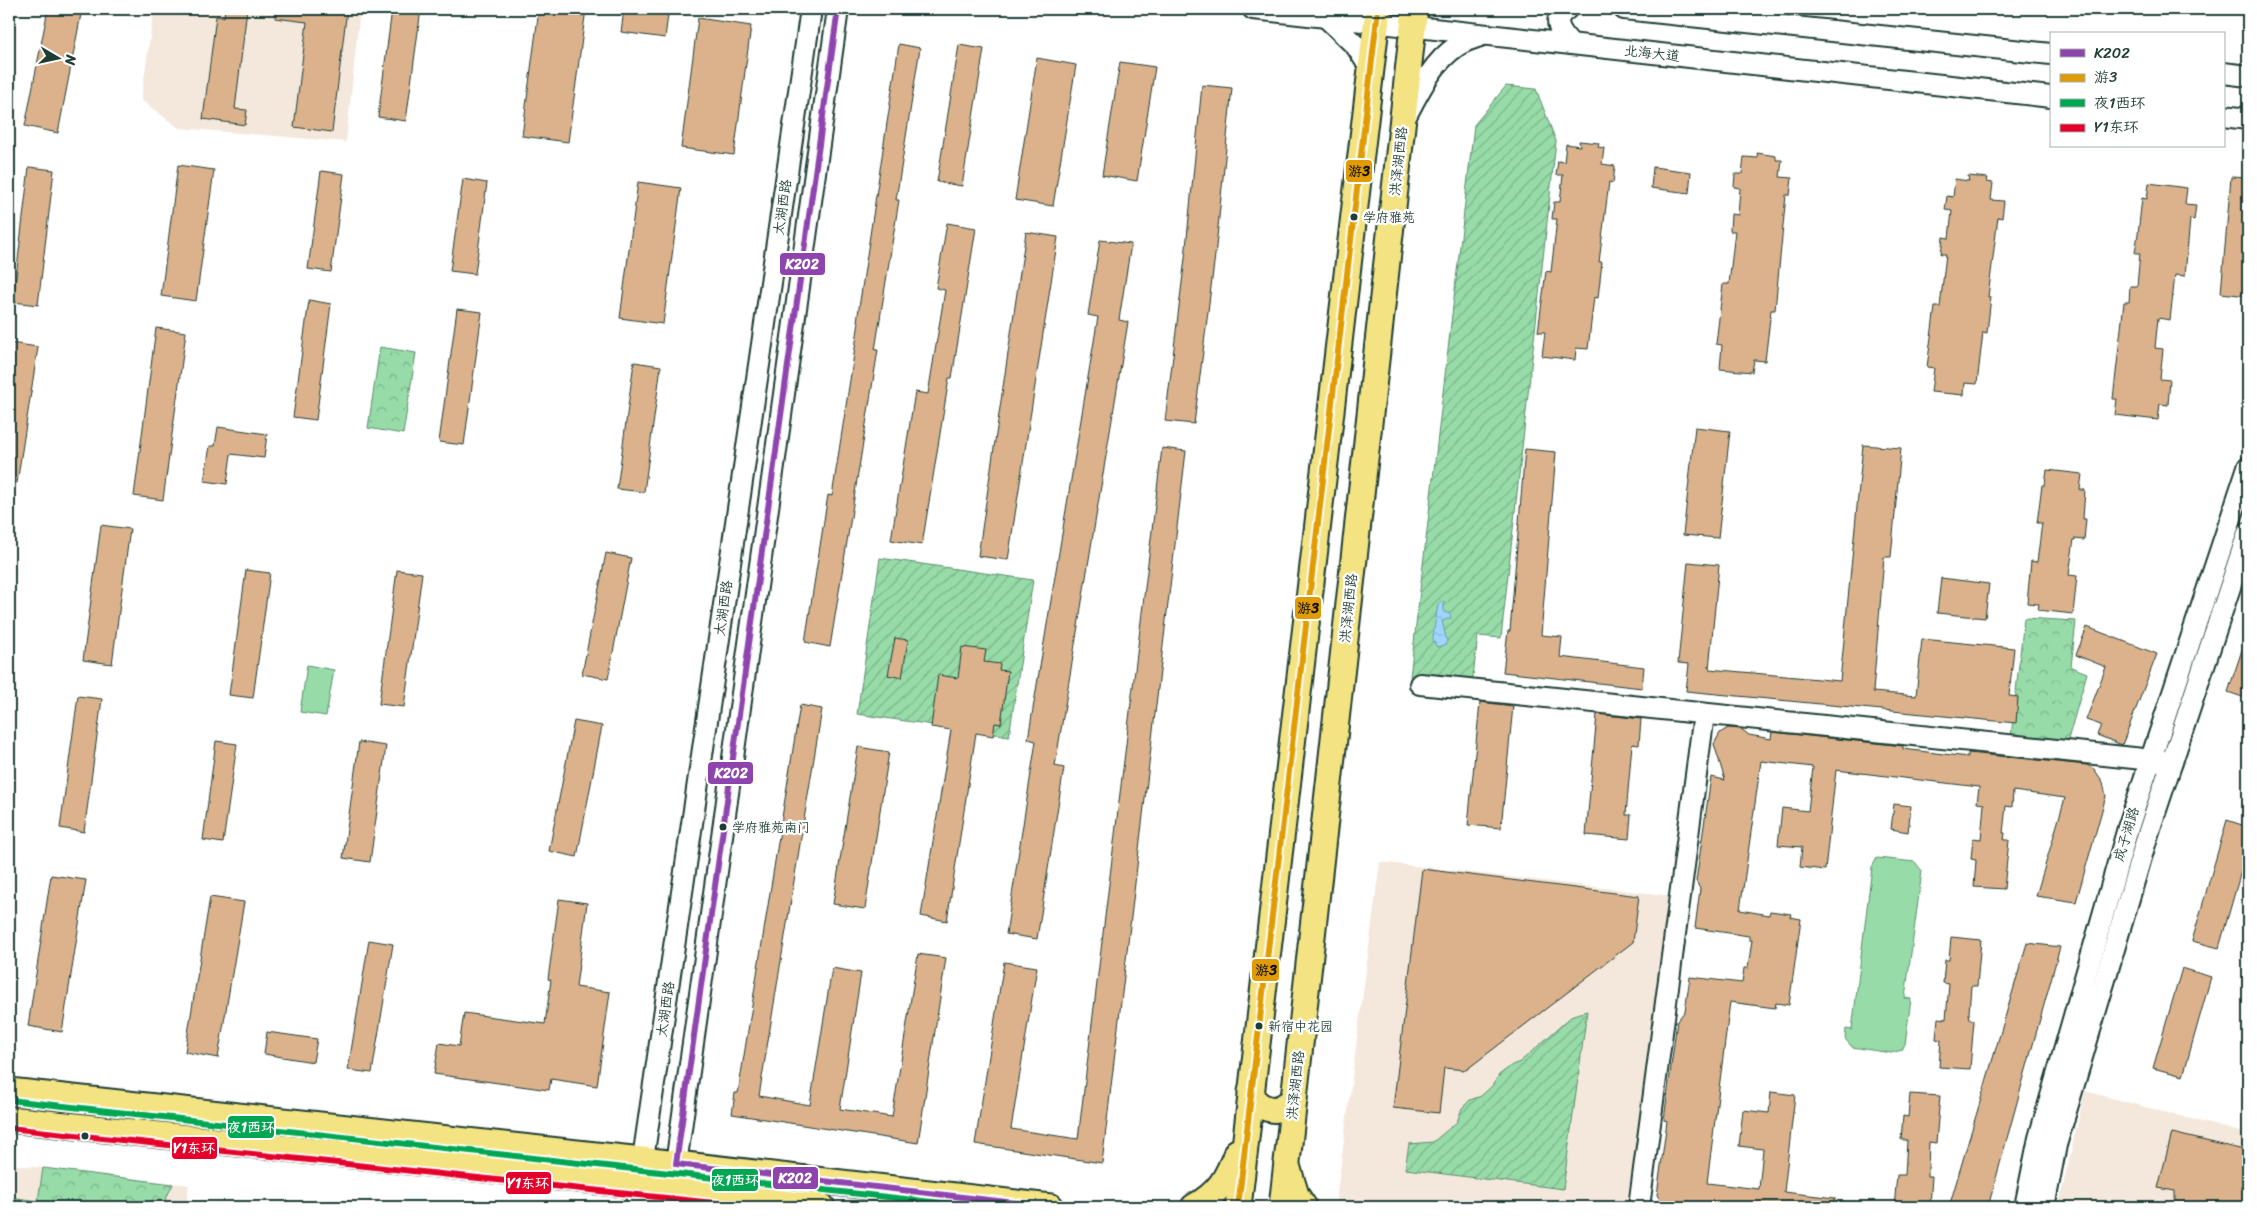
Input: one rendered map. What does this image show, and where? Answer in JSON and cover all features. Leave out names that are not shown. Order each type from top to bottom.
[{"type":"main road","points":[[1238,1207],[1377,16]]},
{"type":"main road","name":"洪泽湖西路","points":[[1282,1207],[1414,18]]},
{"type":"main road","points":[[1360,162],[1374,148],[1384,148],[1392,151],[1398,161]]},
{"type":"main road","points":[[9,1091],[642,1160],[1050,1207]]},
{"type":"main road","points":[[1251,1092],[1256,1103],[1272,1110],[1282,1109],[1294,1099]]},
{"type":"main road","points":[[9,1119],[637,1196],[822,1207]]},
{"type":"main road","points":[[1194,1207],[1212,1195],[1228,1175],[1248,1121]]},
{"type":"main road","points":[[1286,1164],[1296,1195],[1304,1207]]},
{"type":"street","name":"太湖西路","points":[[637,1196],[811,9]]},
{"type":"street","name":"太湖西路","points":[[671,1198],[838,9]]},
{"type":"street","name":"北海大道","points":[[1253,9],[1326,17],[1377,16],[1414,18],[1484,34],[2050,97]]},
{"type":"street","points":[[1566,9],[1561,12],[1557,22],[1560,32],[1571,44]]},
{"type":"street","points":[[1624,9],[2050,54]]},
{"type":"street","points":[[1326,17],[1356,46],[1371,69]]},
{"type":"street","points":[[1402,122],[1439,62],[1457,45],[1484,34]]},
{"type":"street","points":[[2224,73],[2248,76]]},
{"type":"street","points":[[2224,116],[2248,119]]},
{"type":"street","name":"成子湖路","points":[[2025,1207],[2042,1129],[2128,828],[2248,467]]},
{"type":"street","name":"成子湖路","points":[[2044,1207],[2059,1136],[2148,834],[2248,534]]},
{"type":"street","points":[[1420,684],[2172,762]]},
{"type":"street","points":[[1639,1207],[1704,714]]},
{"type":"shaded area","points":[[154,9],[360,9],[346,142],[179,128],[141,100]]},
{"type":"shaded area","points":[[1380,862],[1673,896],[1631,1207],[1398,1207],[1336,1201]]},
{"type":"shaded area","points":[[2085,1091],[2248,1134],[2248,1207],[2058,1207]]},
{"type":"shaded area","points":[[9,1164],[189,1185],[186,1207],[9,1207]]},
{"type":"green space","points":[[1506,86],[1536,89],[1556,141],[1501,638],[1478,636],[1472,684],[1410,677],[1474,125]]},
{"type":"green space","points":[[380,347],[416,353],[403,434],[368,428]]},
{"type":"green space","points":[[880,558],[1033,580],[1009,736],[857,714]]},
{"type":"green space","points":[[2024,618],[2076,621],[2071,667],[2087,673],[2067,743],[2011,737]]},
{"type":"green space","points":[[307,665],[334,670],[326,716],[300,712]]},
{"type":"green space","points":[[1877,858],[1915,862],[1922,871],[1905,998],[1911,999],[1905,1044],[1902,1050],[1891,1053],[1852,1047],[1845,1039],[1846,1029],[1852,1030],[1872,867]]},
{"type":"green space","points":[[1587,1011],[1563,1189],[1405,1169],[1409,1144],[1433,1142],[1457,1122],[1462,1108],[1470,1100],[1481,1096],[1492,1086],[1499,1075],[1512,1065],[1520,1062],[1573,1015]]},
{"type":"green space","points":[[43,1168],[173,1184],[162,1207],[9,1207],[9,1197],[38,1201]]},
{"type":"water","points":[[1444,602],[1444,612],[1450,614],[1451,618],[1442,621],[1447,642],[1445,645],[1437,647],[1433,640],[1435,621],[1439,603]]},
{"type":"building","points":[[48,9],[82,9],[58,133],[25,126]]},
{"type":"building","points":[[225,9],[247,9],[235,109],[247,110],[245,125],[203,119],[216,16],[224,17]]},
{"type":"building","points":[[275,9],[347,9],[332,132],[294,127],[307,22],[275,18]]},
{"type":"building","points":[[392,9],[421,9],[406,121],[378,117]]},
{"type":"building","points":[[539,9],[586,9],[568,142],[522,136]]},
{"type":"building","points":[[624,9],[668,15],[665,38],[621,32]]},
{"type":"building","points":[[698,18],[751,26],[734,155],[681,148]]},
{"type":"building","points":[[899,44],[920,48],[896,200],[899,200],[875,350],[878,350],[830,647],[805,642],[828,495],[832,496]]},
{"type":"building","points":[[959,45],[984,49],[962,186],[937,182]]},
{"type":"building","points":[[1037,58],[1076,65],[1053,206],[1015,200]]},
{"type":"building","points":[[1120,62],[1155,67],[1137,181],[1102,175]]},
{"type":"building","points":[[1202,85],[1232,88],[1216,247],[1194,424],[1165,421],[1185,258]]},
{"type":"building","points":[[1579,141],[1599,143],[1598,147],[1604,148],[1602,164],[1615,166],[1613,183],[1609,182],[1599,262],[1602,262],[1598,298],[1594,297],[1588,349],[1576,348],[1575,360],[1542,356],[1545,332],[1538,332],[1546,271],[1551,272],[1557,219],[1552,219],[1554,202],[1560,202],[1563,175],[1556,175],[1558,161],[1564,162],[1566,144],[1580,146]]},
{"type":"building","points":[[1757,153],[1776,156],[1776,160],[1782,160],[1780,177],[1792,178],[1790,195],[1786,195],[1775,310],[1771,310],[1765,361],[1754,360],[1752,372],[1720,369],[1722,345],[1716,344],[1723,284],[1729,284],[1735,231],[1730,231],[1731,214],[1738,215],[1740,188],[1734,187],[1735,174],[1742,174],[1744,157],[1758,158]]},
{"type":"building","points":[[178,165],[214,170],[196,301],[161,296]]},
{"type":"building","points":[[29,167],[54,170],[38,305],[13,302]]},
{"type":"building","points":[[1653,167],[1691,172],[1689,193],[1651,188]]},
{"type":"building","points":[[321,171],[344,174],[331,272],[308,269]]},
{"type":"building","points":[[1968,176],[1988,178],[1987,182],[1993,183],[1991,200],[2004,201],[2002,218],[1998,217],[1988,297],[1991,297],[1987,333],[1983,332],[1977,384],[1965,383],[1964,395],[1931,392],[1934,368],[1927,367],[1935,307],[1940,307],[1946,254],[1941,254],[1943,237],[1949,238],[1952,211],[1945,210],[1947,196],[1953,197],[1955,179],[1969,181]]},
{"type":"building","points":[[2231,177],[2248,178],[2248,296],[2221,293]]},
{"type":"building","points":[[463,179],[487,183],[475,274],[450,271]]},
{"type":"building","points":[[638,182],[681,188],[663,324],[620,318]]},
{"type":"building","points":[[2149,183],[2187,188],[2185,204],[2196,205],[2194,220],[2190,219],[2185,276],[2175,275],[2170,320],[2158,318],[2155,348],[2163,349],[2160,379],[2170,380],[2168,405],[2160,404],[2158,420],[2115,415],[2117,399],[2113,399],[2124,302],[2129,302],[2130,286],[2137,286],[2140,253],[2135,253],[2142,198],[2147,199]]},
{"type":"building","points":[[947,223],[976,228],[952,378],[949,378],[922,545],[891,540],[915,392],[928,394],[945,290],[936,288]]},
{"type":"building","points":[[1026,232],[1058,237],[1008,560],[978,556]]},
{"type":"building","points":[[1100,240],[1131,244],[1119,320],[1128,322],[1055,766],[1064,768],[1037,939],[1006,934],[1036,741],[1028,739],[1098,317],[1088,315]]},
{"type":"building","points":[[309,300],[331,304],[316,420],[293,417]]},
{"type":"building","points":[[457,309],[482,312],[464,445],[439,442]]},
{"type":"building","points":[[156,328],[186,332],[163,500],[134,496]]},
{"type":"building","points":[[10,343],[38,347],[17,483],[9,482]]},
{"type":"building","points":[[634,362],[661,366],[644,492],[617,489]]},
{"type":"building","points":[[218,427],[267,434],[264,458],[231,454],[227,484],[204,481],[210,446],[215,446]]},
{"type":"building","points":[[1695,427],[1730,431],[1718,538],[1683,535]]},
{"type":"building","points":[[1863,445],[1901,448],[1891,557],[1884,557],[1873,692],[1916,696],[1922,639],[2014,648],[2009,696],[2018,697],[2016,723],[1686,691],[1689,664],[1678,663],[1688,562],[1719,565],[1709,669],[1840,681]]},
{"type":"building","points":[[1162,448],[1186,451],[1102,1163],[975,1144],[1004,962],[1037,967],[1011,1129],[1078,1139]]},
{"type":"building","points":[[1525,449],[1556,452],[1541,635],[1562,637],[1560,657],[1644,667],[1642,688],[1503,672],[1508,631],[1510,631]]},
{"type":"building","points":[[2047,470],[2082,474],[2080,490],[2085,490],[2083,519],[2086,519],[2084,540],[2074,539],[2069,575],[2077,576],[2073,614],[2038,610],[2039,604],[2027,603],[2031,561],[2037,562],[2042,523],[2037,523],[2042,485],[2045,485]]},
{"type":"building","points":[[101,525],[130,529],[112,664],[83,660]]},
{"type":"building","points":[[606,553],[631,558],[608,679],[582,674]]},
{"type":"building","points":[[246,570],[270,573],[253,698],[229,695]]},
{"type":"building","points":[[397,570],[422,573],[404,707],[379,704]]},
{"type":"building","points":[[1941,578],[1989,584],[1985,618],[1937,613]]},
{"type":"building","points":[[2087,627],[2157,654],[2122,745],[2097,735],[2101,725],[2086,720],[2106,667],[2076,655]]},
{"type":"building","points":[[895,638],[908,640],[902,678],[888,675]]},
{"type":"building","points":[[2246,638],[2248,638],[2248,699],[2228,692]]},
{"type":"building","points":[[962,647],[986,650],[984,662],[1000,664],[999,670],[1008,671],[1001,724],[995,723],[993,736],[976,733],[947,921],[921,916],[951,730],[931,727],[938,675],[958,678]]},
{"type":"building","points":[[78,696],[102,699],[84,832],[60,828]]},
{"type":"building","points":[[1480,702],[1513,706],[1501,828],[1468,825]]},
{"type":"building","points":[[800,705],[822,709],[759,1096],[810,1105],[832,968],[861,973],[840,1109],[892,1117],[918,954],[946,958],[918,1143],[732,1114],[735,1093],[738,1093]]},
{"type":"building","points":[[1597,714],[1641,719],[1639,745],[1632,744],[1626,815],[1631,815],[1629,839],[1586,835]]},
{"type":"building","points":[[574,721],[602,726],[577,857],[549,851]]},
{"type":"building","points":[[1728,728],[1741,729],[1749,735],[1771,739],[1772,732],[1903,746],[1903,749],[1968,757],[1968,753],[2087,765],[2094,769],[2103,782],[2106,796],[2076,902],[2036,896],[2065,798],[2013,791],[2012,807],[2006,806],[2003,833],[2005,833],[2004,840],[2009,840],[2004,889],[1974,887],[1976,860],[1971,859],[1973,838],[1981,839],[1984,804],[1977,803],[1979,787],[1836,770],[1825,870],[1800,867],[1802,847],[1778,845],[1782,808],[1808,811],[1813,767],[1761,761],[1740,910],[1769,915],[1770,911],[1791,914],[1790,917],[1801,919],[1789,1005],[1776,1003],[1775,1008],[1730,1002],[1707,1183],[1759,1189],[1763,1149],[1739,1146],[1743,1110],[1769,1113],[1771,1092],[1795,1095],[1784,1192],[1835,1198],[1835,1207],[1705,1207],[1686,1205],[1684,1207],[1665,1207],[1657,1195],[1667,1121],[1664,1120],[1677,1021],[1685,1011],[1690,977],[1742,983],[1744,968],[1748,968],[1752,940],[1749,940],[1749,936],[1695,928],[1700,889],[1696,881],[1711,777],[1725,780],[1714,744],[1720,733]]},
{"type":"building","points":[[216,741],[237,744],[223,843],[203,840]]},
{"type":"building","points":[[359,742],[386,746],[370,862],[343,858]]},
{"type":"building","points":[[858,747],[889,752],[865,909],[833,904]]},
{"type":"building","points":[[1894,804],[1911,806],[1908,832],[1891,829]]},
{"type":"building","points":[[2227,820],[2248,827],[2248,847],[2219,948],[2192,941]]},
{"type":"building","points":[[1422,869],[1639,896],[1633,942],[1466,1070],[1444,1068],[1439,1113],[1393,1108]]},
{"type":"building","points":[[51,875],[86,880],[62,1032],[28,1026]]},
{"type":"building","points":[[210,897],[244,902],[218,1058],[185,1052]]},
{"type":"building","points":[[559,899],[587,903],[576,987],[610,992],[597,1086],[551,1079],[549,1090],[434,1074],[439,1043],[459,1046],[464,1013],[545,1024],[551,980],[548,979]]},
{"type":"building","points":[[1951,937],[1981,940],[1977,986],[1971,986],[1969,1013],[1970,1019],[1974,1020],[1970,1069],[1939,1067],[1941,1040],[1936,1039],[1938,1018],[1946,1019],[1949,984],[1943,983],[1945,960],[1949,960]]},
{"type":"building","points":[[369,940],[393,944],[372,1073],[348,1070]]},
{"type":"building","points":[[2027,943],[2060,947],[1988,1207],[1949,1207]]},
{"type":"building","points":[[2182,968],[2211,977],[2183,1076],[2153,1068]]},
{"type":"building","points":[[267,1032],[317,1039],[313,1062],[264,1054]]},
{"type":"building","points":[[1910,1094],[1940,1096],[1936,1143],[1929,1142],[1928,1176],[1932,1176],[1930,1207],[1894,1207],[1897,1175],[1905,1175],[1907,1140],[1901,1140],[1903,1116],[1908,1117]]},
{"type":"building","points":[[2172,1133],[2248,1151],[2248,1207],[2175,1207],[2175,1191],[2158,1188]]},
{"type":"transit line","name":"K202","points":[[838,9],[676,1164],[1051,1207]]},
{"type":"transit line","name":"游3","points":[[1238,1207],[1378,9]]},
{"type":"transit line","name":"夜1西环","points":[[9,1100],[977,1207]]},
{"type":"transit line","name":"Y1东环","points":[[9,1128],[751,1207]]},
{"type":"place","name":"学府雅苑","points":[[1354,217]]},
{"type":"place","name":"学府雅苑南门","points":[[723,827]]},
{"type":"place","name":"新宿中花园","points":[[1259,1026]]}]
